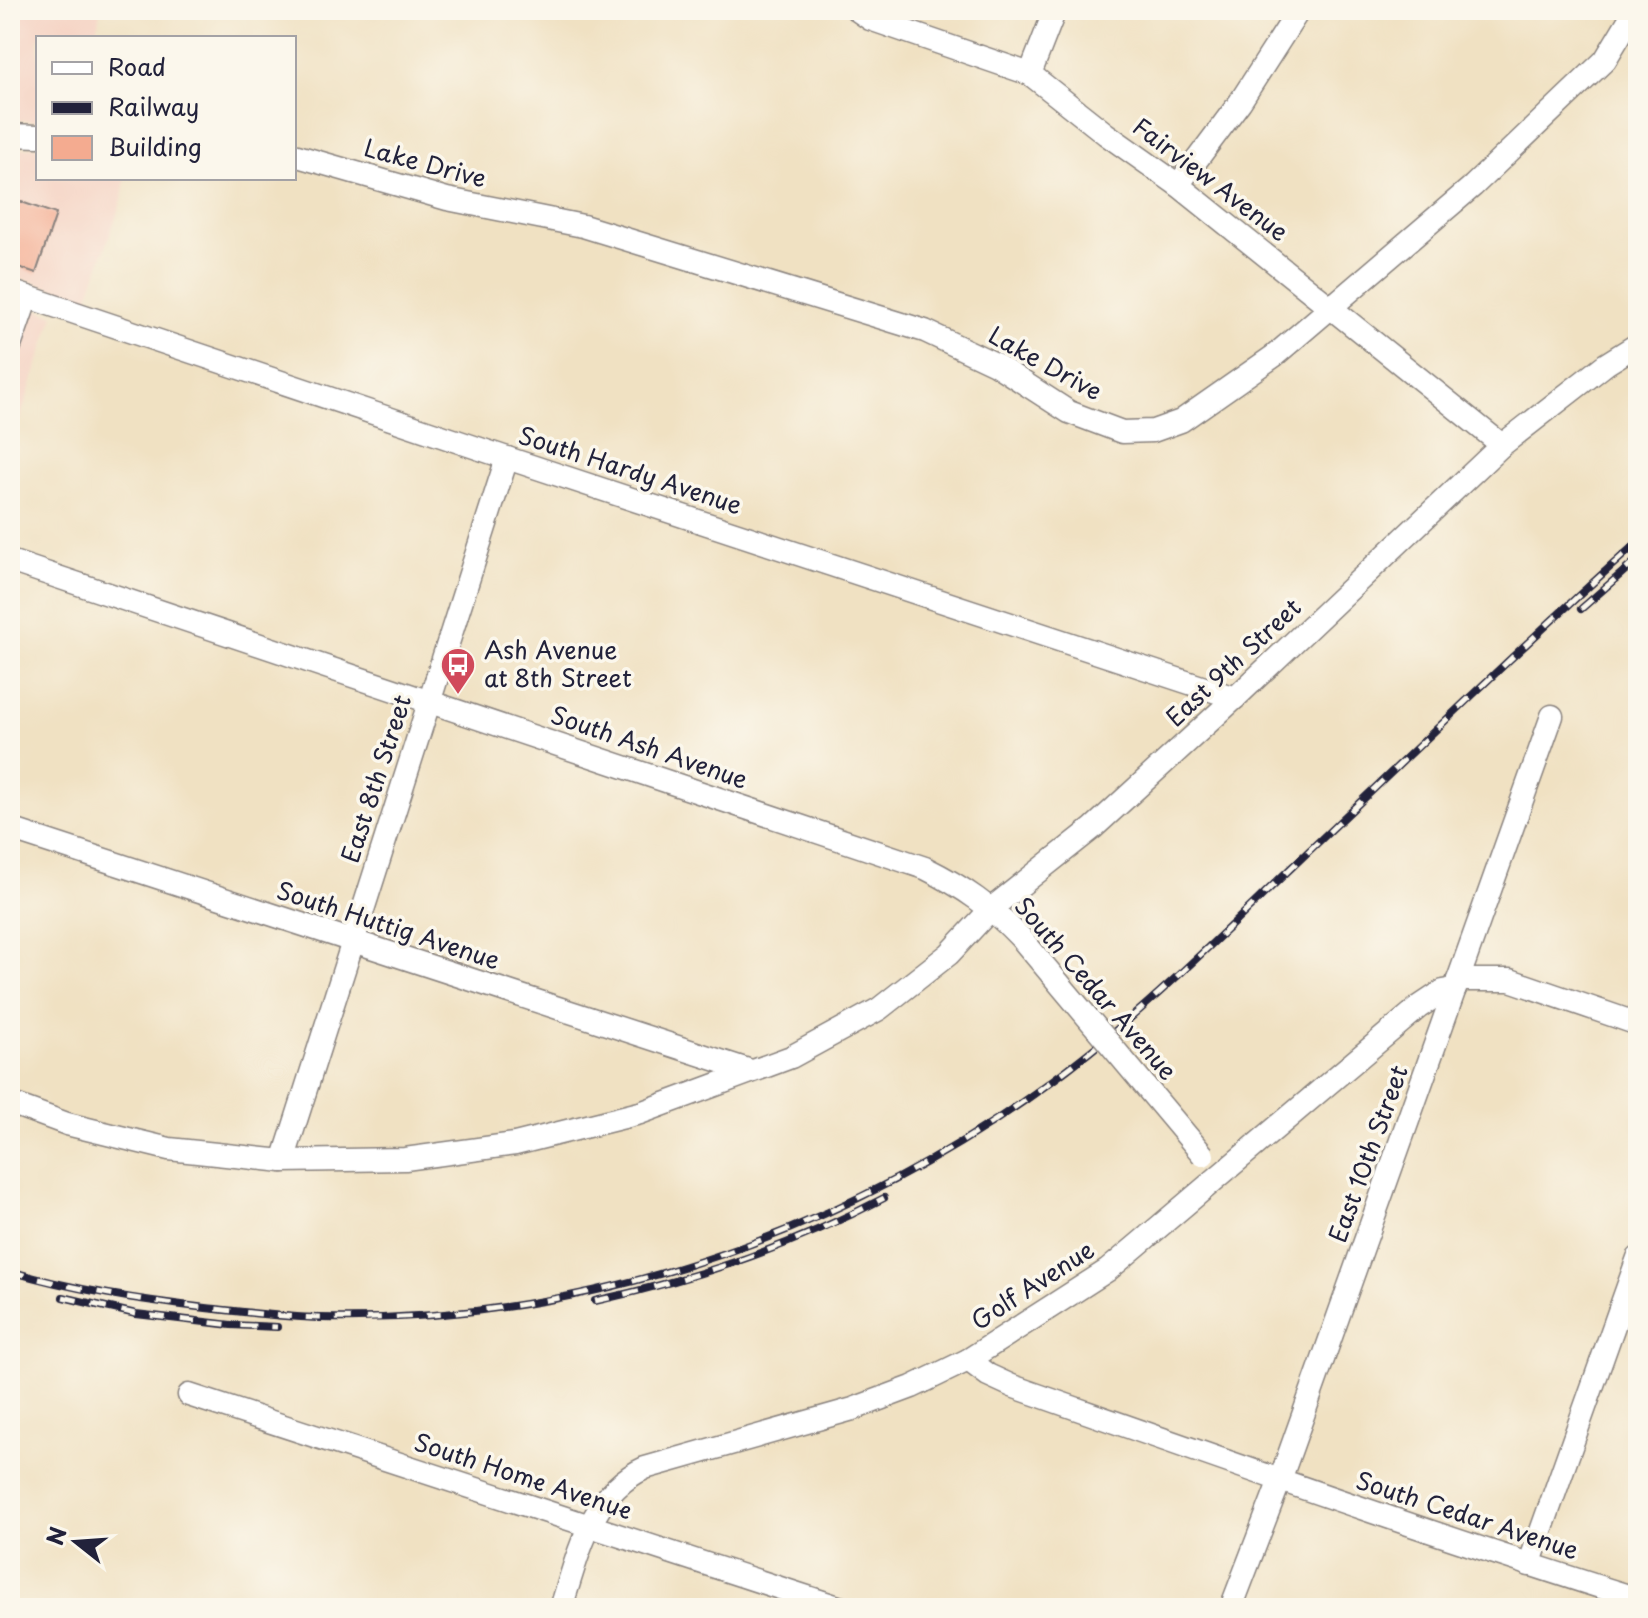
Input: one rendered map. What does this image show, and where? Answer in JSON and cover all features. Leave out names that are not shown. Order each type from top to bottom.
[{"type":"street","name":"Fairview Avenue","points":[[857,10],[870,19],[1030,74],[1178,185],[1502,445]]},
{"type":"street","points":[[1030,74],[1055,10]]},
{"type":"street","points":[[1178,185],[1240,102],[1299,10]]},
{"type":"street","name":"Lake Drive","points":[[296,156],[447,199],[583,226],[925,331],[995,364],[1069,412],[1122,432],[1153,431],[1181,421],[1274,356],[1473,186],[1605,60],[1635,10]]},
{"type":"street","points":[[10,135],[36,136]]},
{"type":"street","points":[[10,346],[18,294]]},
{"type":"street","name":"South Hardy Avenue","points":[[18,294],[1235,698]]},
{"type":"street","points":[[1502,445],[1606,364],[1638,344]]},
{"type":"street","name":"East 9th Street","points":[[992,908],[1093,828],[1502,445]]},
{"type":"street","name":"East 8th Street","points":[[283,1161],[507,458]]},
{"type":"street","name":"South Ash Avenue","points":[[10,561],[925,868],[960,885],[992,908]]},
{"type":"street","name":"East 10th Street","points":[[1231,1608],[1280,1480],[1552,716]]},
{"type":"street","name":"South Huttig Avenue","points":[[10,829],[751,1071]]},
{"type":"street","name":"South Cedar Avenue","points":[[10,1103],[67,1124],[169,1149],[283,1161],[405,1159],[515,1144],[640,1113],[791,1057],[879,1009],[949,954],[992,908],[1222,1175]]},
{"type":"street","points":[[1457,985],[1510,980],[1638,1024]]},
{"type":"street","name":"Golf Avenue","points":[[561,1608],[587,1526],[612,1492],[632,1474],[853,1409],[912,1387],[968,1360],[1108,1270],[1419,1007],[1457,985]]},
{"type":"street","points":[[1529,1565],[1638,1258]]},
{"type":"street","name":"South Cedar Avenue","points":[[968,1360],[988,1375],[1012,1386],[1529,1565],[1638,1599]]},
{"type":"street","name":"South Home Avenue","points":[[189,1395],[841,1608]]},
{"type":"shaded area","points":[[10,10],[100,10],[96,36],[36,36],[36,122],[10,119]]},
{"type":"shaded area","points":[[36,147],[36,180],[125,180],[122,200],[87,300],[10,275],[10,151]]},
{"type":"shaded area","points":[[10,301],[54,315],[10,449]]},
{"type":"building","points":[[10,198],[56,214],[36,273],[10,264]]},
{"type":"railway","points":[[10,1271],[107,1294],[248,1313],[320,1318],[423,1316],[526,1304],[627,1283],[726,1253],[823,1215],[915,1168],[1004,1115],[1114,1032],[1638,542]]},
{"type":"railway","points":[[1581,609],[1638,559]]},
{"type":"railway","points":[[595,1301],[743,1259],[815,1231],[884,1198]]},
{"type":"railway","points":[[63,1297],[136,1314],[277,1327]]},
{"type":"place","name":"Ash Avenue at 8th Street","points":[[458,696]]}]
